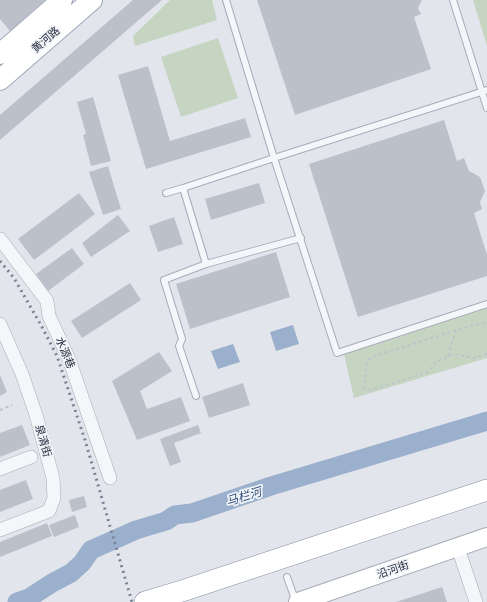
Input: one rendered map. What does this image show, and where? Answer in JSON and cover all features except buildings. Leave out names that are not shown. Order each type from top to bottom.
[{"type":"highway","points":[[144,602],[185,590],[487,490]]},
{"type":"highway","points":[[178,602],[487,500]]},
{"type":"main road","name":"黄河路","points":[[0,54],[62,0]]},
{"type":"main road","name":"黄河路","points":[[0,80],[92,0]]},
{"type":"main road","name":"沿河街","points":[[297,602],[487,537]]},
{"type":"street","name":"水源巷","points":[[0,239],[47,301],[49,316],[69,359],[110,478]]},
{"type":"street","name":"泉清街","points":[[0,324],[5,349],[34,408],[53,478],[54,498],[49,511],[0,530]]},
{"type":"street","points":[[0,469],[31,457]]},
{"type":"street","points":[[458,548],[476,602]]},
{"type":"lane","points":[[226,0],[274,158],[337,353],[487,304]]},
{"type":"lane","points":[[453,0],[484,91],[487,108]]},
{"type":"lane","points":[[166,193],[484,91]]},
{"type":"lane","points":[[183,188],[206,264]]},
{"type":"lane","points":[[196,396],[179,346],[182,339],[164,280],[206,264],[301,238]]},
{"type":"lane","points":[[287,577],[297,602]]},
{"type":"path","points":[[487,322],[456,330],[372,357],[367,361],[364,387],[372,390],[428,372],[436,362],[453,354],[473,358],[487,354]]},
{"type":"path","points":[[448,356],[456,330]]},
{"type":"path","points":[[0,410],[12,405]]},
{"type":"green space","points":[[170,0],[212,0],[217,20],[135,46],[133,36]]},
{"type":"green space","points":[[473,0],[487,0],[487,46]]},
{"type":"green space","points":[[218,38],[238,98],[181,117],[161,57]]},
{"type":"green space","points":[[487,308],[487,358],[354,398],[344,354]]},
{"type":"water","points":[[293,325],[299,344],[276,351],[270,332]]},
{"type":"water","points":[[233,344],[240,362],[218,369],[211,351]]},
{"type":"waterway","name":"马栏河","points":[[17,602],[29,598],[71,573],[82,563],[91,550],[136,530],[166,521],[175,515],[192,513],[271,486],[487,421]]},
{"type":"railway","points":[[0,261],[14,278],[57,356],[85,440],[132,602]]}]
